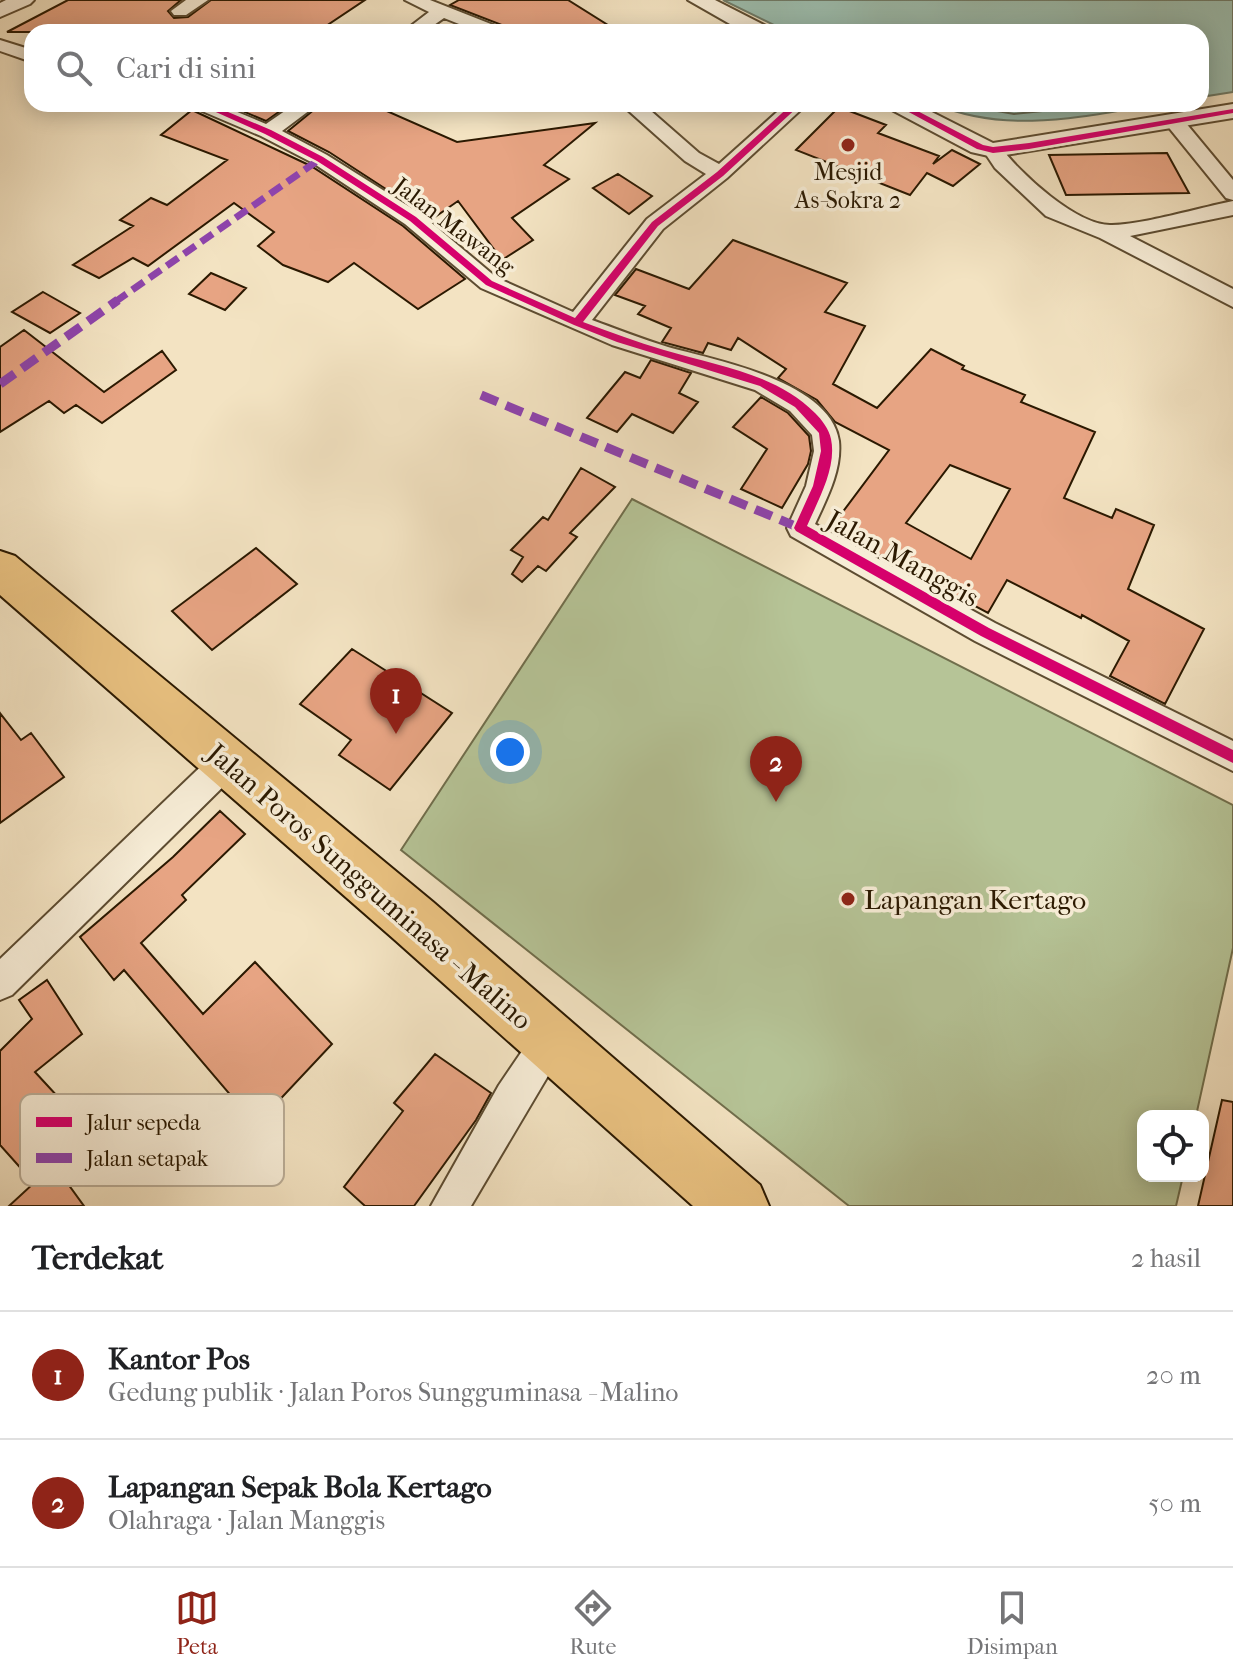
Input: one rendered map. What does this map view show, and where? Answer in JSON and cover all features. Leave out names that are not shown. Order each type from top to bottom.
[{"type":"main road","name":"Jalan Poros Sungguminasa - Malino","points":[[0,569],[105,661],[228,761],[739,1206]]},
{"type":"street","points":[[0,11],[23,0]]},
{"type":"street","points":[[180,11],[199,0]]},
{"type":"street","points":[[414,0],[475,24]]},
{"type":"street","points":[[699,0],[745,24]]},
{"type":"street","points":[[423,24],[442,11]]},
{"type":"street","points":[[0,45],[24,53]]},
{"type":"street","points":[[913,112],[980,147],[993,150],[1233,111]]},
{"type":"street","name":"Jalan Mawang","points":[[221,112],[320,159],[402,211],[489,283],[577,323]]},
{"type":"street","points":[[268,132],[297,112]]},
{"type":"street","points":[[640,112],[692,157],[720,174]]},
{"type":"street","points":[[577,323],[643,236],[720,174],[788,112]]},
{"type":"street","points":[[1173,120],[1233,193]]},
{"type":"street","points":[[993,150],[1002,164],[1053,211],[1108,233],[1233,299]]},
{"type":"street","points":[[1108,233],[1233,208]]},
{"type":"street","name":"Jalan Manggis","points":[[577,323],[640,347],[720,368],[784,393],[803,407],[823,430],[827,441],[818,487],[800,528],[985,632],[1233,757]]},
{"type":"street","points":[[0,983],[228,761]]},
{"type":"street","points":[[452,1201],[512,1098],[550,1042]]},
{"type":"shaded area","name":"Lapangan Kertago","points":[[632,499],[1233,805],[1233,948],[1197,1110],[1137,1110],[1137,1182],[1182,1182],[1176,1206],[849,1206],[401,850]]},
{"type":"water","points":[[723,0],[1233,0],[1233,92],[1209,96],[1209,24],[772,24]]},
{"type":"water","points":[[960,112],[1108,112],[1018,121]]},
{"type":"building","points":[[68,0],[181,0],[168,11],[174,18],[188,17],[211,0],[365,0],[329,24],[24,24],[24,32],[7,32]]},
{"type":"building","points":[[459,0],[568,0],[606,24],[499,24],[450,5]]},
{"type":"building","points":[[190,112],[196,112],[311,166],[403,226],[465,279],[418,309],[354,263],[328,282],[283,265],[258,246],[274,232],[234,203],[148,266],[133,258],[99,278],[73,265],[133,226],[120,220],[151,198],[167,205],[227,160],[161,135]]},
{"type":"building","points":[[245,112],[279,112],[266,121]]},
{"type":"building","points":[[311,112],[389,112],[457,142],[595,123],[544,165],[569,179],[512,218],[533,240],[502,260],[458,201],[432,219],[329,152],[288,131]]},
{"type":"building","points":[[834,112],[852,112],[886,125],[878,133],[939,156],[933,164],[952,150],[980,164],[953,186],[927,173],[910,195],[796,150]]},
{"type":"building","points":[[1167,153],[1189,193],[1066,195],[1049,155]]},
{"type":"building","points":[[618,174],[652,196],[629,214],[593,188]]},
{"type":"building","points":[[733,240],[847,283],[825,312],[865,326],[833,384],[877,408],[931,349],[964,366],[962,369],[1025,395],[1021,402],[1095,432],[1064,498],[1112,518],[1116,509],[1154,525],[1128,589],[1204,629],[1165,704],[1110,676],[1129,641],[1082,615],[1081,618],[1007,580],[988,613],[830,529],[889,450],[835,422],[817,400],[778,378],[786,369],[738,338],[731,350],[708,343],[703,353],[662,342],[671,328],[638,314],[645,306],[615,295],[636,269],[689,289]],"holes":[[[950,465],[1010,489],[971,559],[906,523]]]},
{"type":"building","points":[[211,273],[246,288],[225,310],[189,294]]},
{"type":"building","points":[[43,292],[80,313],[50,333],[12,312]]},
{"type":"building","points":[[24,330],[104,392],[162,351],[176,370],[102,423],[76,405],[64,413],[49,401],[0,432],[0,347]]},
{"type":"building","points":[[651,360],[691,373],[679,393],[698,402],[673,433],[632,414],[617,432],[587,418],[625,372],[640,378]]},
{"type":"building","points":[[761,397],[788,413],[809,436],[811,451],[808,464],[782,508],[741,489],[767,449],[733,427]]},
{"type":"building","points":[[581,468],[615,487],[570,533],[577,537],[546,571],[538,566],[522,582],[512,574],[523,557],[511,550],[543,517],[548,520]]},
{"type":"building","points":[[256,548],[297,584],[212,650],[172,611]]},
{"type":"building","points":[[352,649],[452,713],[390,790],[339,755],[351,740],[300,704]]},
{"type":"building","points":[[0,713],[21,740],[31,733],[64,777],[0,823]]},
{"type":"building","points":[[220,811],[245,834],[182,895],[186,900],[141,943],[203,1014],[255,962],[332,1044],[284,1095],[230,1094],[124,970],[114,980],[80,937],[173,857]]},
{"type":"building","points":[[47,980],[82,1034],[35,1072],[55,1094],[20,1094],[20,1167],[0,1145],[0,1051],[32,1019],[19,1000]]},
{"type":"building","points":[[435,1054],[491,1093],[476,1120],[414,1206],[365,1206],[344,1187],[403,1111],[394,1103]]},
{"type":"building","points":[[1222,1100],[1233,1102],[1233,1206],[1198,1206],[1203,1182],[1209,1182],[1209,1157]]},
{"type":"building","points":[[31,1186],[70,1186],[84,1206],[9,1206]]},
{"type":"marked path","points":[[0,384],[233,217],[320,159]]},
{"type":"marked path","points":[[481,395],[800,528]]},
{"type":"cycle path","points":[[913,112],[980,147],[993,150],[1233,111]]},
{"type":"cycle path","points":[[221,112],[320,159],[413,219],[489,283],[577,323],[655,224],[720,174],[788,112]]},
{"type":"cycle path","points":[[577,323],[653,351],[744,376],[782,393],[814,419],[826,440],[822,474],[800,528],[985,632],[1233,757]]},
{"type":"place","name":"Mesjid As-Sokra 2","points":[[848,145]]},
{"type":"place","name":"Kantor Pos","points":[[396,734]]},
{"type":"place","name":"Lapangan Sepak Bola Kertago","points":[[776,802]]},
{"type":"place","name":"Lapangan Kertago","points":[[848,899]]}]
